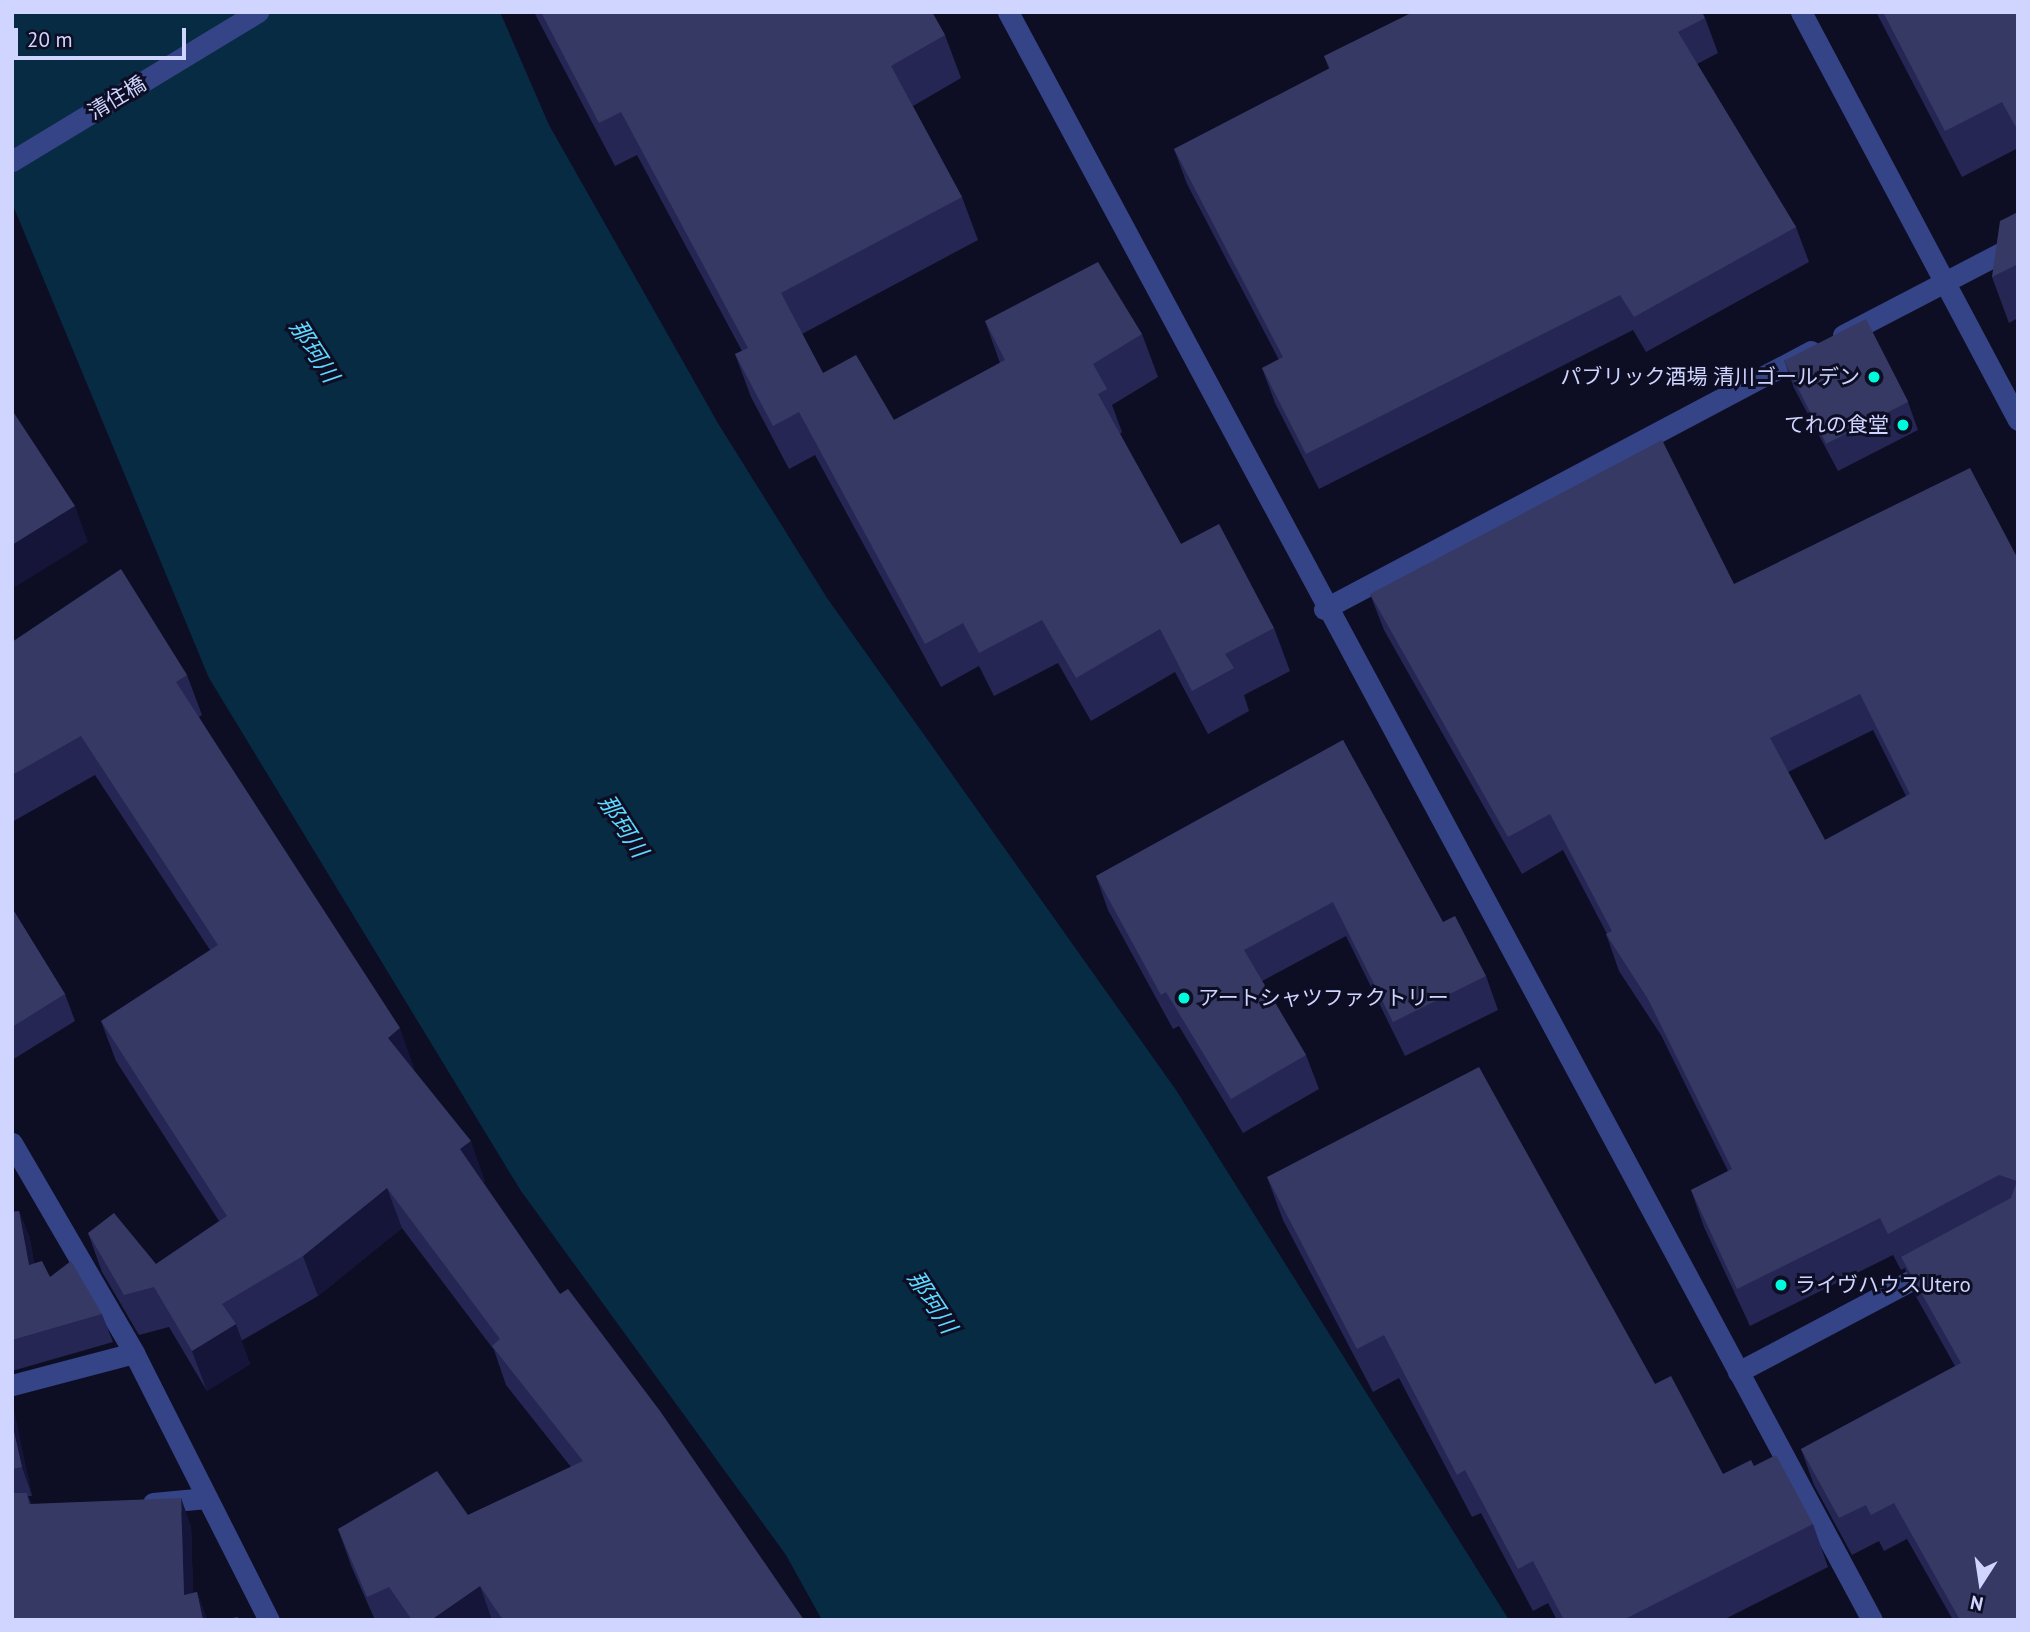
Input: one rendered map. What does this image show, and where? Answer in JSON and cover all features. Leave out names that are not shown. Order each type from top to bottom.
[{"type":"street","name":"清住橋","points":[[12,161],[258,12]]},
{"type":"street","points":[[1008,12],[1324,609],[1872,1620]]},
{"type":"street","points":[[1801,12],[2018,420]]},
{"type":"street","points":[[1324,609],[2018,244]]},
{"type":"street","points":[[12,1143],[134,1353],[269,1620]]},
{"type":"street","points":[[1738,1372],[1955,1256]]},
{"type":"street","points":[[12,1385],[134,1353]]},
{"type":"street","points":[[128,1506],[207,1498]]},
{"type":"water","name":"那珂川","points":[[12,12],[500,12],[549,125],[719,425],[827,598],[1176,1090],[1509,1620],[822,1620],[786,1555],[521,1191],[209,678],[12,203]]},
{"type":"building","points":[[541,12],[932,12],[945,35],[891,66],[962,197],[781,293],[823,373],[856,355],[894,420],[1005,360],[985,321],[1098,262],[1142,334],[1093,364],[1107,389],[1098,394],[1181,544],[1219,524],[1274,628],[1225,654],[1234,668],[1192,691],[1160,629],[1076,678],[1042,620],[979,653],[963,623],[925,644],[799,412],[773,426],[735,354],[748,348],[621,112],[599,123]]},
{"type":"building","points":[[1413,12],[1702,12],[1705,18],[1678,32],[1796,227],[1634,317],[1620,295],[1306,454],[1262,368],[1283,357],[1174,149],[1330,68],[1324,56]]},
{"type":"building","points":[[1883,12],[2018,12],[2018,131],[2002,102],[1945,131]]},
{"type":"building","points":[[2018,212],[2018,264],[1992,277],[2000,221]]},
{"type":"building","points":[[1866,319],[1908,402],[1826,444],[1784,361]]},
{"type":"building","points":[[12,410],[75,506],[12,545]]},
{"type":"building","points":[[1662,440],[1734,584],[1970,468],[2018,559],[2018,1620],[1960,1620],[1894,1503],[1871,1515],[1866,1505],[1839,1518],[1801,1449],[1961,1363],[1901,1257],[2011,1198],[2017,1181],[1999,1175],[1888,1234],[1880,1218],[1737,1289],[1691,1190],[1732,1169],[1648,999],[1606,934],[1612,931],[1550,814],[1508,837],[1370,594]],"holes":[[[1860,694],[1910,794],[1825,840],[1770,738]]]},
{"type":"building","points":[[121,569],[187,675],[176,682],[400,1028],[388,1038],[471,1141],[460,1149],[560,1294],[568,1289],[660,1411],[804,1620],[503,1620],[480,1586],[431,1620],[412,1620],[389,1587],[367,1597],[338,1529],[437,1471],[468,1515],[583,1461],[492,1346],[500,1339],[387,1188],[303,1256],[222,1304],[236,1324],[192,1351],[154,1287],[124,1295],[88,1233],[114,1213],[156,1264],[227,1216],[101,1021],[218,945],[81,736],[12,775],[12,642]]},
{"type":"building","points":[[1343,740],[1443,922],[1455,916],[1486,976],[1393,1022],[1333,902],[1244,950],[1306,1055],[1231,1099],[1166,992],[1161,995],[1096,876]]},
{"type":"building","points":[[12,908],[65,994],[12,1027]]},
{"type":"building","points":[[1479,1067],[1655,1384],[1671,1376],[1723,1474],[1751,1460],[1754,1466],[1776,1455],[1813,1524],[1623,1620],[1564,1620],[1533,1561],[1518,1569],[1465,1470],[1457,1475],[1384,1335],[1357,1349],[1267,1177]]},
{"type":"building","points":[[19,1211],[29,1265],[42,1261],[50,1277],[71,1261],[102,1314],[12,1340],[12,1212]]},
{"type":"building","points":[[12,1423],[22,1467],[12,1469]]},
{"type":"building","points":[[12,1493],[27,1493],[29,1504],[181,1498],[184,1595],[197,1592],[203,1620],[12,1620]]},
{"type":"place","name":"パブリック酒場 清川ゴールデン","points":[[1874,377]]},
{"type":"place","name":"てれの食堂","points":[[1903,425]]},
{"type":"place","name":"アートシャツファクトリー","points":[[1184,998]]},
{"type":"place","name":"ライヴハウスUtero","points":[[1781,1285]]}]
